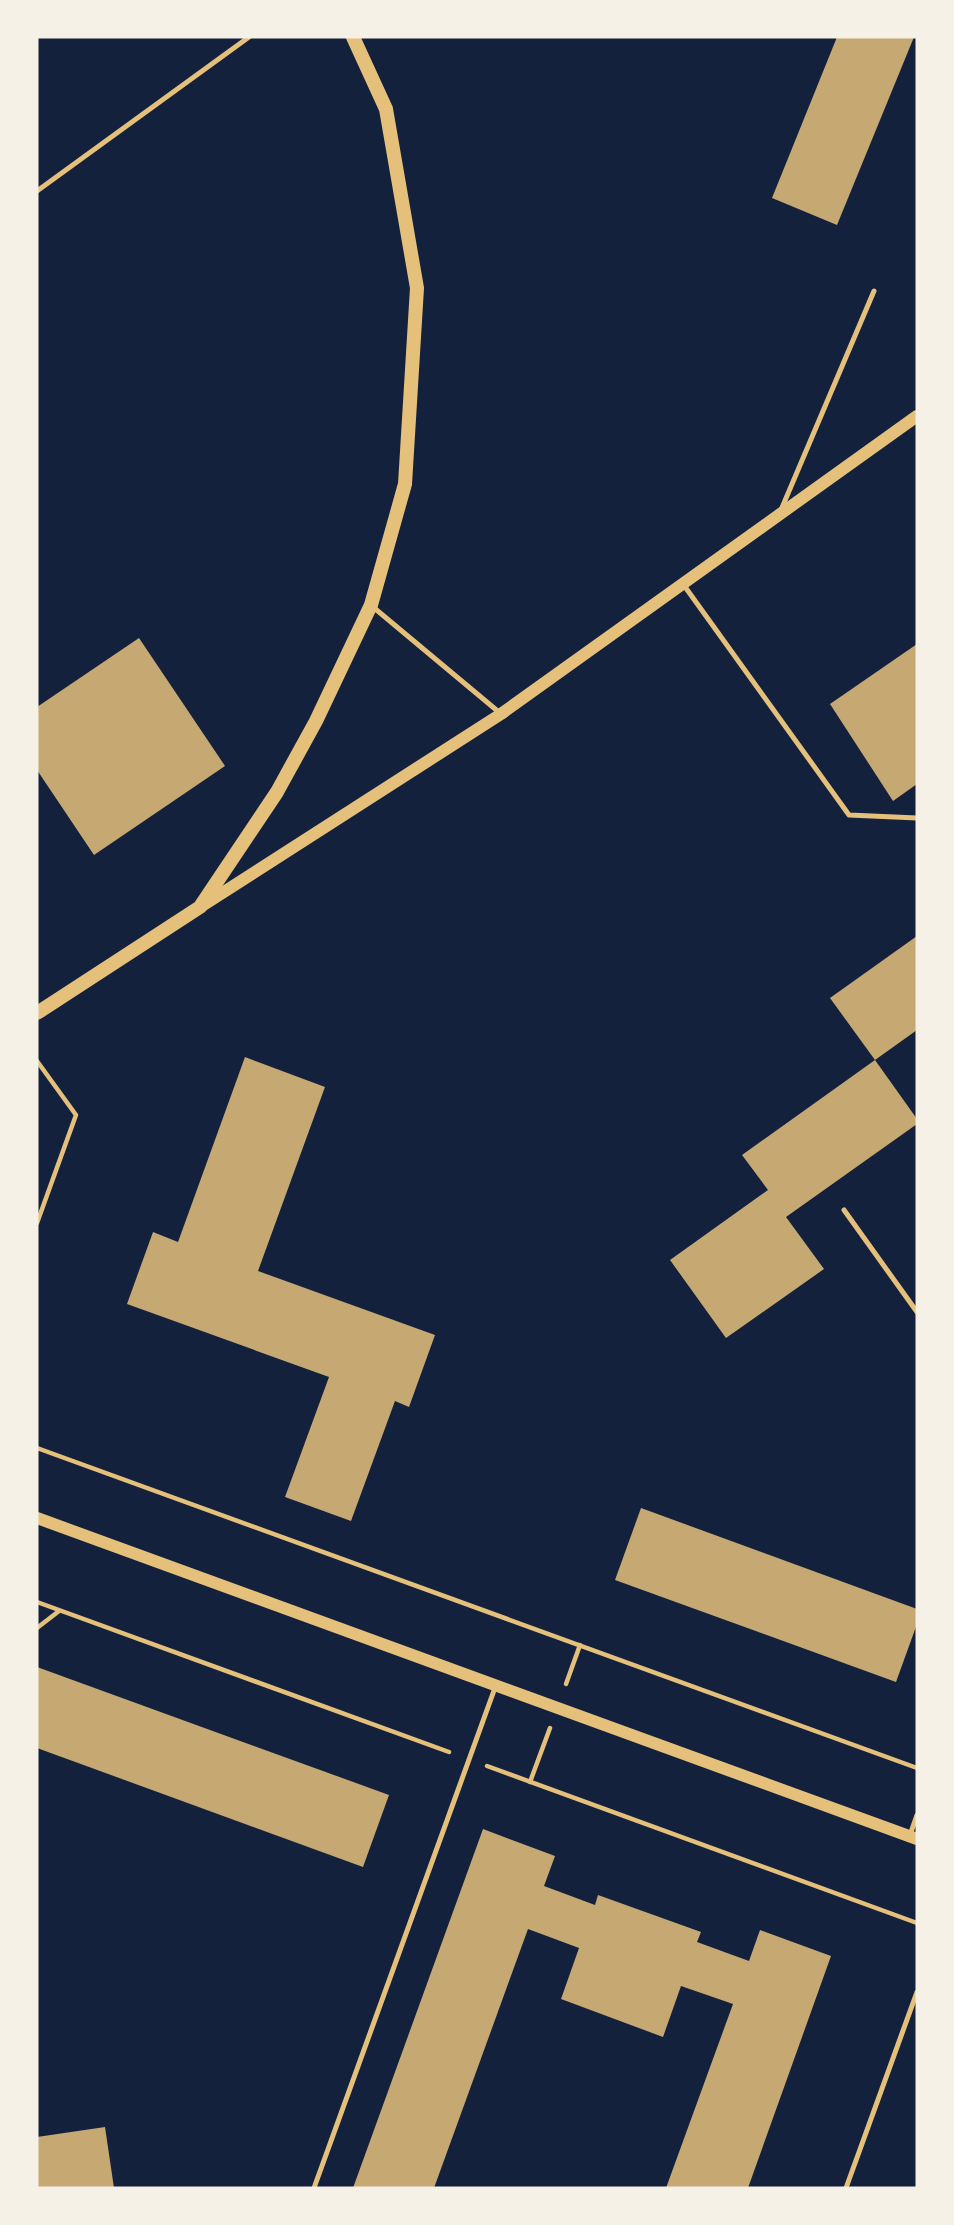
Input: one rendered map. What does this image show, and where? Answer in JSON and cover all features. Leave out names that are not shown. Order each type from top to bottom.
[{"type":"main road","points":[[37,1013],[200,907],[277,792],[316,721],[371,604],[405,484],[417,288],[386,109],[353,37]]},
{"type":"street","points":[[200,907],[501,714],[917,416]]},
{"type":"street","points":[[37,1518],[913,1838]]},
{"type":"lane","points":[[37,191],[249,37]]},
{"type":"lane","points":[[779,515],[874,290]]},
{"type":"lane","points":[[683,584],[849,815],[917,818]]},
{"type":"lane","points":[[371,604],[501,714]]},
{"type":"lane","points":[[844,1209],[917,1312]]},
{"type":"lane","points":[[314,2188],[496,1685]]},
{"type":"lane","points":[[913,1838],[917,1815]]},
{"type":"lane","points":[[846,2188],[917,1992]]},
{"type":"path","points":[[37,1061],[76,1115],[37,1223]]},
{"type":"path","points":[[37,1448],[917,1768]]},
{"type":"path","points":[[37,1602],[60,1611],[37,1628]]},
{"type":"building","points":[[837,37],[914,37],[837,225],[772,198]]},
{"type":"building","points":[[139,638],[225,766],[94,855],[37,770],[37,707]]},
{"type":"building","points":[[917,644],[917,784],[893,801],[830,704]]},
{"type":"building","points":[[917,936],[917,1030],[875,1060],[830,998]]},
{"type":"building","points":[[245,1057],[325,1087],[258,1271],[435,1335],[409,1407],[395,1401],[351,1521],[285,1497],[329,1377],[127,1304],[153,1232],[178,1242]]},
{"type":"building","points":[[875,1060],[917,1119],[917,1124],[786,1217],[824,1269],[726,1338],[670,1260],[768,1190],[742,1155]]},
{"type":"building","points":[[641,1508],[917,1609],[917,1624],[896,1682],[615,1580]]},
{"type":"building","points":[[37,1667],[389,1795],[363,1867],[37,1748]]},
{"type":"building","points":[[483,1829],[555,1856],[544,1886],[595,1905],[598,1895],[701,1932],[697,1942],[749,1961],[760,1930],[831,1956],[748,2188],[666,2188],[733,2004],[681,1986],[663,2037],[561,1999],[579,1948],[528,1929],[434,2188],[353,2188]]},
{"type":"building","points":[[105,2127],[114,2188],[37,2188],[37,2137]]}]
